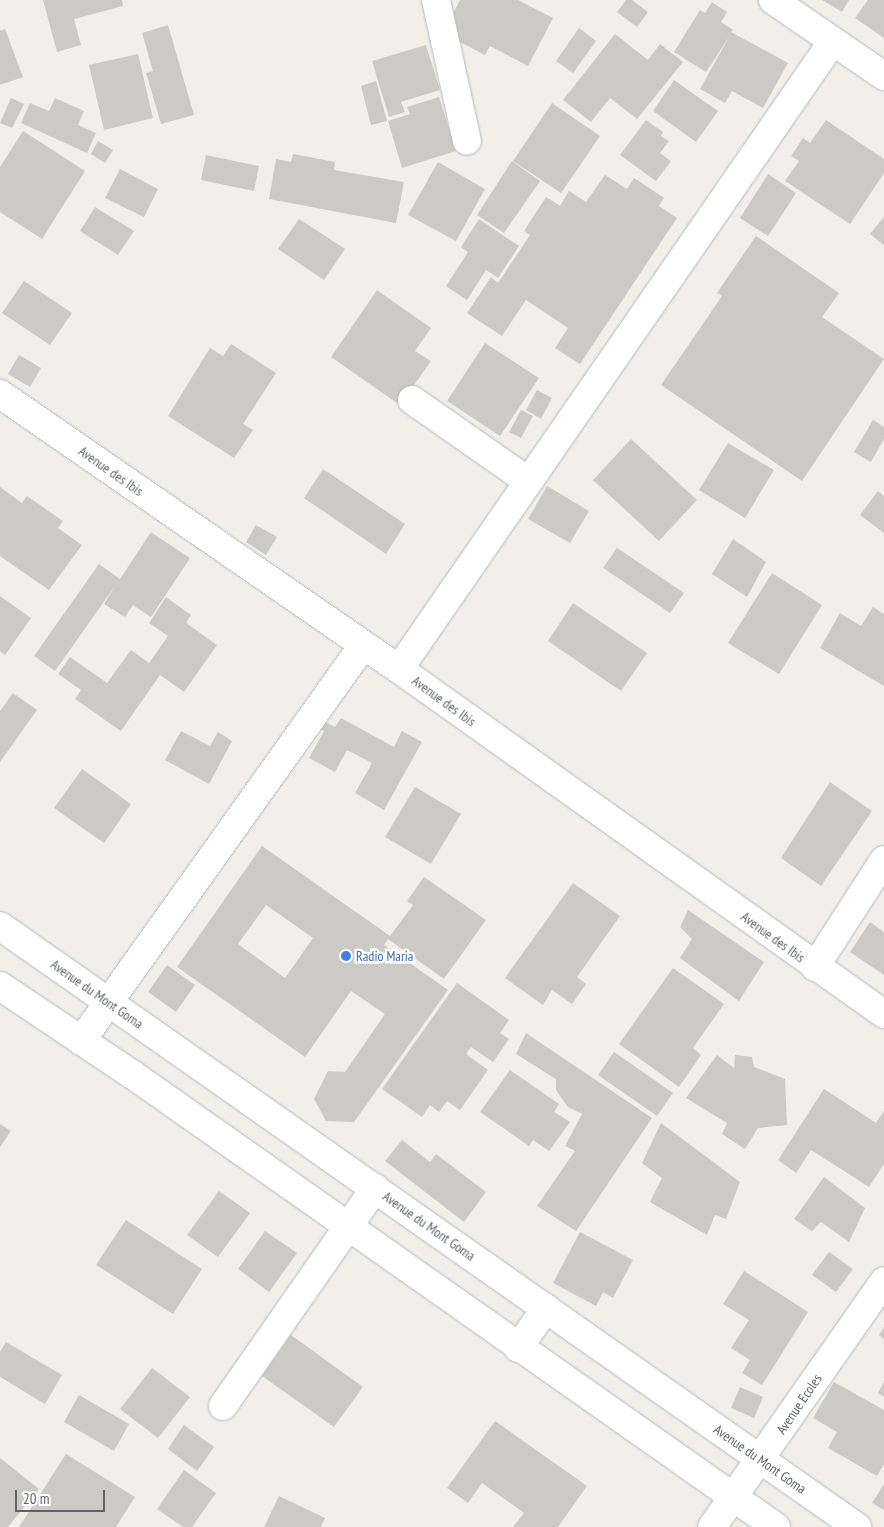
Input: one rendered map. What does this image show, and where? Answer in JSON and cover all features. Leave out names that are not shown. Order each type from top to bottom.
[{"type":"street","points":[[436,0],[467,141]]},
{"type":"street","points":[[773,0],[884,76]]},
{"type":"street","points":[[399,669],[833,41]]},
{"type":"street","name":"Avenue des Ibis","points":[[0,394],[399,669],[815,967],[884,1014]]},
{"type":"street","points":[[412,400],[528,481]]},
{"type":"street","points":[[81,1041],[363,646]]},
{"type":"street","points":[[815,967],[884,860]]},
{"type":"street","name":"Avenue du Mont Goma","points":[[0,926],[857,1527]]},
{"type":"street","points":[[0,986],[776,1527]]},
{"type":"street","points":[[223,1406],[374,1188]]},
{"type":"street","name":"Avenue Ecoles","points":[[712,1527],[761,1460],[884,1280]]},
{"type":"street","points":[[518,1348],[546,1308]]},
{"type":"building","points":[[43,0],[122,0],[123,6],[74,19],[81,45],[57,52]]},
{"type":"building","points":[[460,0],[518,0],[553,18],[528,66],[490,46],[485,55],[443,33]]},
{"type":"building","points":[[626,0],[632,0],[648,12],[637,27],[617,12]]},
{"type":"building","points":[[822,0],[849,0],[842,12]]},
{"type":"building","points":[[868,0],[884,0],[884,38],[855,18]]},
{"type":"building","points":[[712,2],[727,12],[721,22],[733,30],[731,32],[788,63],[763,108],[732,91],[725,103],[700,89],[729,37],[706,72],[674,52],[700,10],[705,13]]},
{"type":"building","points":[[168,25],[194,115],[161,124],[146,73],[153,71],[142,33]]},
{"type":"building","points":[[579,28],[596,41],[573,73],[556,61]]},
{"type":"building","points":[[5,29],[23,77],[0,85],[0,31]]},
{"type":"building","points":[[615,34],[648,60],[660,44],[683,62],[637,119],[610,98],[591,122],[563,100]]},
{"type":"building","points":[[426,45],[440,90],[401,102],[405,112],[389,117],[372,61]]},
{"type":"building","points":[[138,54],[153,118],[104,130],[89,65]]},
{"type":"building","points":[[674,80],[718,111],[696,142],[653,111]]},
{"type":"building","points":[[376,81],[387,121],[371,125],[361,86]]},
{"type":"building","points":[[439,97],[456,151],[402,168],[388,121],[410,114],[407,107]]},
{"type":"building","points":[[11,98],[24,104],[12,128],[0,123]]},
{"type":"building","points":[[55,98],[84,111],[78,125],[96,133],[87,153],[21,123],[30,103],[49,111]]},
{"type":"building","points":[[552,103],[600,136],[561,193],[513,161]]},
{"type":"building","points":[[646,120],[663,132],[661,136],[669,141],[660,153],[671,161],[656,181],[620,155]]},
{"type":"building","points":[[826,120],[884,159],[884,173],[850,224],[785,181],[799,161],[791,156],[803,138],[810,143]]},
{"type":"building","points":[[23,131],[85,171],[42,239],[0,212],[0,167]]},
{"type":"building","points":[[98,141],[113,150],[105,163],[91,154]]},
{"type":"building","points":[[293,154],[335,162],[334,170],[404,182],[396,223],[269,199],[276,159],[291,162]]},
{"type":"building","points":[[206,155],[259,166],[254,191],[201,180]]},
{"type":"building","points":[[512,161],[540,181],[504,233],[477,215]]},
{"type":"building","points":[[438,162],[485,189],[456,241],[408,215]]},
{"type":"building","points":[[120,169],[158,189],[144,217],[105,198]]},
{"type":"building","points":[[768,174],[796,193],[768,236],[740,218]]},
{"type":"building","points":[[605,175],[627,189],[634,178],[664,198],[659,206],[677,218],[580,364],[555,348],[568,328],[526,300],[502,336],[467,313],[491,277],[498,283],[530,235],[524,231],[546,197],[560,206],[569,191],[586,202]]},
{"type":"building","points":[[95,207],[134,231],[118,255],[80,231]]},
{"type":"building","points":[[884,217],[884,245],[870,234]]},
{"type":"building","points":[[299,219],[345,249],[324,280],[278,249]]},
{"type":"building","points":[[479,219],[519,246],[498,278],[486,270],[467,300],[446,286],[468,252],[461,247]]},
{"type":"building","points":[[756,236],[839,293],[822,317],[884,359],[802,481],[661,385],[722,296],[717,293]]},
{"type":"building","points":[[24,281],[72,313],[50,345],[2,313]]},
{"type":"building","points":[[377,290],[431,328],[415,351],[431,361],[400,405],[331,357]]},
{"type":"building","points":[[485,343],[539,378],[500,436],[447,401]]},
{"type":"building","points":[[231,344],[276,373],[243,424],[253,430],[234,458],[168,416],[210,348],[223,356]]},
{"type":"building","points":[[19,355],[41,368],[30,387],[8,374]]},
{"type":"building","points":[[537,390],[552,398],[541,419],[526,410]]},
{"type":"building","points":[[521,410],[533,416],[521,438],[509,432]]},
{"type":"building","points":[[873,420],[884,427],[884,439],[871,462],[854,452]]},
{"type":"building","points":[[631,439],[697,500],[659,541],[593,480]]},
{"type":"building","points":[[728,443],[774,470],[745,518],[699,490]]},
{"type":"building","points":[[323,469],[405,524],[386,554],[304,498]]},
{"type":"building","points":[[547,486],[589,511],[570,543],[528,519]]},
{"type":"building","points":[[0,487],[22,503],[27,496],[63,521],[58,528],[82,545],[49,590],[0,556]]},
{"type":"building","points":[[878,491],[884,496],[884,533],[860,515]]},
{"type":"building","points":[[256,525],[277,537],[266,555],[246,542]]},
{"type":"building","points":[[151,532],[190,558],[151,617],[133,605],[125,617],[104,604],[115,586],[55,671],[34,656],[99,564],[120,579]]},
{"type":"building","points":[[733,539],[766,562],[747,597],[712,574]]},
{"type":"building","points":[[617,548],[684,593],[670,613],[603,568]]},
{"type":"building","points":[[772,573],[822,605],[779,674],[728,643]]},
{"type":"building","points":[[0,596],[31,618],[5,655],[0,651]]},
{"type":"building","points":[[166,597],[191,615],[186,623],[217,645],[184,692],[160,675],[121,731],[75,699],[81,690],[58,674],[70,657],[107,683],[131,650],[149,663],[168,636],[149,623]]},
{"type":"building","points":[[573,603],[647,653],[621,691],[548,641]]},
{"type":"building","points":[[873,607],[884,614],[884,686],[820,648],[840,613],[861,626]]},
{"type":"building","points":[[13,693],[37,710],[0,762],[0,711]]},
{"type":"building","points":[[341,718],[394,747],[402,731],[422,742],[384,810],[355,793],[372,763],[347,750],[335,772],[309,758],[324,731],[321,729],[325,722],[335,727]]},
{"type":"building","points":[[181,731],[210,746],[218,732],[232,741],[209,784],[165,760]]},
{"type":"building","points":[[82,769],[131,804],[104,843],[54,808]]},
{"type":"building","points":[[830,782],[872,811],[821,886],[781,858]]},
{"type":"building","points":[[415,787],[461,814],[431,864],[385,837]]},
{"type":"building","points":[[262,846],[390,936],[413,905],[407,901],[424,877],[486,920],[444,979],[388,939],[384,945],[448,990],[354,1122],[326,1121],[314,1099],[328,1071],[345,1072],[385,1014],[351,991],[305,1057],[177,967]],"holes":[[[266,905],[313,938],[285,978],[238,944]]]},
{"type":"building","points":[[573,883],[620,916],[577,977],[586,984],[572,1004],[552,990],[543,1005],[505,978]]},
{"type":"building","points":[[688,910],[764,962],[739,1001],[680,958],[692,939],[680,927]]},
{"type":"building","points":[[870,922],[884,932],[884,975],[850,952]]},
{"type":"building","points":[[167,965],[195,985],[176,1012],[148,992]]},
{"type":"building","points":[[673,968],[724,1004],[693,1048],[701,1055],[679,1087],[619,1044]]},
{"type":"building","points":[[457,983],[509,1020],[500,1033],[509,1039],[493,1062],[471,1047],[466,1054],[488,1070],[460,1110],[447,1101],[439,1112],[430,1105],[422,1117],[382,1089]]},
{"type":"building","points":[[526,1033],[652,1118],[576,1231],[537,1206],[575,1151],[565,1146],[582,1114],[568,1107],[556,1090],[556,1079],[516,1054]]},
{"type":"building","points":[[614,1052],[673,1093],[657,1116],[598,1075]]},
{"type":"building","points":[[717,1055],[734,1068],[735,1055],[752,1057],[754,1067],[785,1079],[787,1125],[758,1128],[745,1149],[722,1134],[727,1123],[686,1098]]},
{"type":"building","points":[[510,1070],[559,1104],[554,1112],[570,1122],[549,1151],[533,1140],[529,1146],[480,1112]]},
{"type":"building","points":[[824,1089],[876,1123],[884,1111],[884,1164],[869,1187],[811,1150],[796,1173],[778,1160]]},
{"type":"building","points":[[661,1123],[740,1182],[726,1219],[715,1215],[707,1235],[650,1202],[662,1178],[642,1163]]},
{"type":"building","points":[[0,1124],[11,1131],[0,1147]]},
{"type":"building","points":[[402,1140],[430,1162],[436,1154],[486,1192],[464,1222],[385,1161]]},
{"type":"building","points":[[824,1177],[865,1208],[849,1242],[821,1222],[812,1231],[794,1219]]},
{"type":"building","points":[[219,1191],[250,1213],[218,1257],[187,1235]]},
{"type":"building","points":[[126,1220],[202,1269],[173,1314],[96,1265]]},
{"type":"building","points":[[265,1231],[297,1253],[269,1292],[238,1269]]},
{"type":"building","points":[[580,1232],[633,1260],[613,1298],[603,1292],[596,1306],[553,1283]]},
{"type":"building","points":[[829,1252],[853,1269],[836,1292],[812,1275]]},
{"type":"building","points":[[744,1271],[808,1312],[762,1385],[742,1373],[750,1360],[731,1348],[749,1320],[723,1304]]},
{"type":"building","points":[[884,1327],[884,1339],[879,1335]]},
{"type":"building","points":[[291,1335],[363,1387],[334,1427],[262,1376]]},
{"type":"building","points":[[6,1342],[62,1375],[45,1404],[0,1377],[0,1352]]},
{"type":"building","points":[[152,1368],[190,1397],[158,1438],[120,1409]]},
{"type":"building","points":[[834,1382],[884,1410],[884,1464],[877,1476],[828,1448],[837,1432],[813,1418]]},
{"type":"building","points":[[884,1382],[884,1397],[878,1393]]},
{"type":"building","points":[[740,1387],[763,1397],[754,1418],[731,1408]]},
{"type":"building","points":[[79,1395],[129,1424],[114,1451],[64,1422]]},
{"type":"building","points":[[495,1421],[587,1486],[558,1527],[513,1527],[524,1513],[482,1483],[468,1503],[447,1488]]},
{"type":"building","points":[[184,1425],[214,1447],[197,1471],[168,1449]]},
{"type":"building","points":[[66,1454],[135,1497],[116,1527],[19,1527]]},
{"type":"building","points":[[0,1458],[39,1489],[8,1527],[0,1527]]},
{"type":"building","points":[[184,1470],[216,1493],[192,1527],[183,1527],[157,1509]]},
{"type":"building","points":[[884,1484],[884,1510],[872,1503]]},
{"type":"building","points":[[279,1496],[325,1518],[321,1527],[264,1527]]},
{"type":"place","name":"Radio Maria","points":[[346,956]]}]
